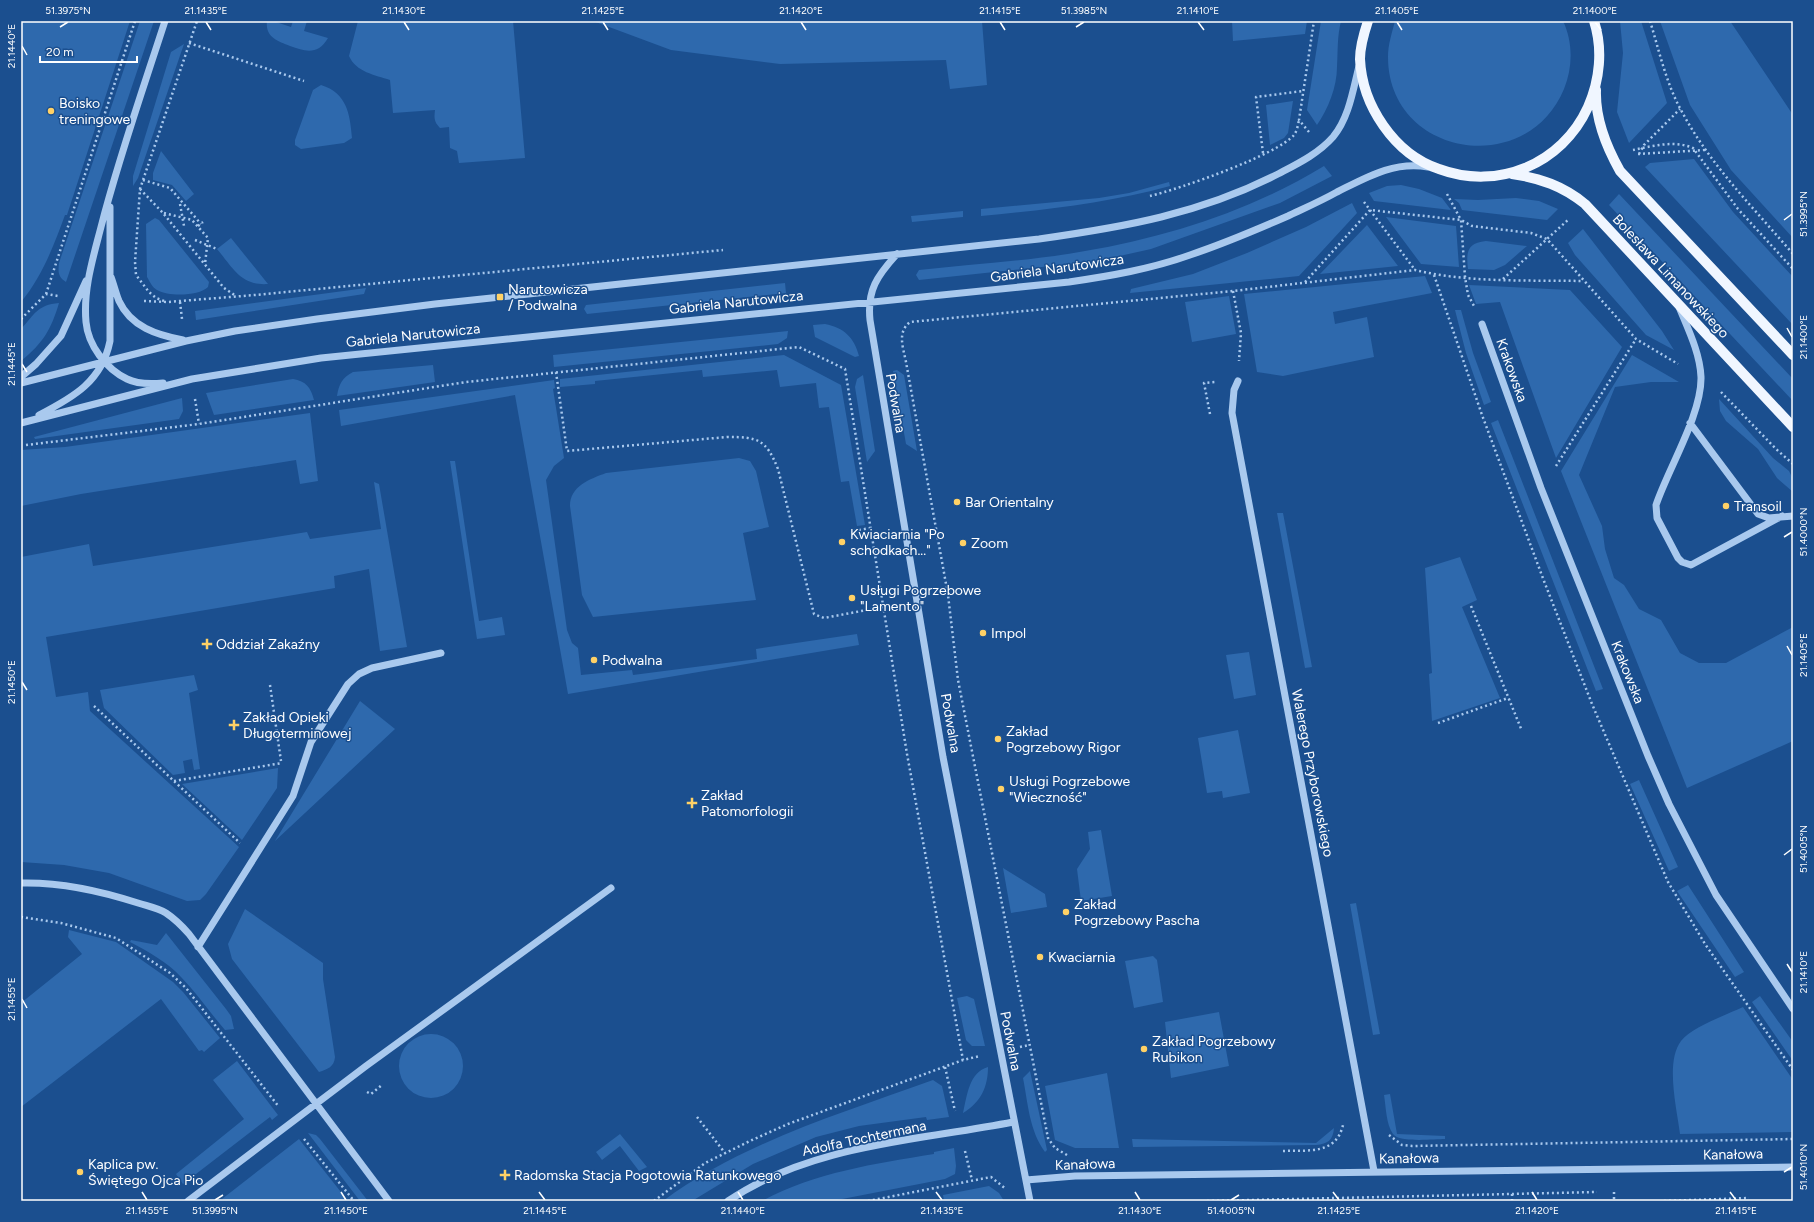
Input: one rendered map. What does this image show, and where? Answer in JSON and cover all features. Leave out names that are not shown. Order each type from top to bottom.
[{"type":"main road","points":[[1368,21],[1361,44],[1360,58],[1365,89],[1371,104],[1388,132],[1411,154],[1438,169],[1474,176],[1510,174],[1540,161],[1565,140],[1584,114],[1596,84]]},
{"type":"main road","points":[[1594,21],[1599,54],[1596,84],[1597,106],[1604,138],[1620,171],[1793,355]]},
{"type":"main road","name":"Bolesława Limanowskiego","points":[[1510,174],[1548,182],[1577,198],[1609,229],[1793,427]]},
{"type":"street","points":[[165,21],[110,192],[90,271],[86,300],[86,323],[91,342],[105,361],[127,379],[142,383],[157,384],[192,379]]},
{"type":"street","name":"Gabriela Narutowicza","points":[[21,383],[186,341],[260,327],[436,304],[1039,239],[1112,229],[1184,212],[1257,184],[1304,160],[1333,136],[1343,119],[1350,101],[1360,58]]},
{"type":"street","name":"Gabriela Narutowicza","points":[[21,423],[192,379],[321,358],[1116,275],[1189,256],[1265,226],[1372,174],[1404,166],[1418,165],[1438,169]]},
{"type":"street","points":[[21,423],[45,412],[83,389],[96,375],[105,361],[110,341],[110,192]]},
{"type":"street","points":[[868,302],[879,277],[897,254]]},
{"type":"street","points":[[21,377],[36,364],[61,336],[90,271]]},
{"type":"street","points":[[109,271],[124,310],[140,326],[159,336],[186,341]]},
{"type":"street","name":"Podwalna","points":[[868,302],[876,365],[943,757],[1030,1201]]},
{"type":"street","points":[[1677,302],[1695,348],[1700,372],[1698,396],[1690,423],[1657,500],[1655,509],[1657,518],[1682,562],[1686,565],[1696,564],[1782,516]]},
{"type":"street","name":"Krakowska","points":[[1482,324],[1541,488],[1668,804],[1716,895],[1793,1009]]},
{"type":"street","name":"Walerego Przyborowskiego","points":[[1238,381],[1234,390],[1232,413],[1374,1171]]},
{"type":"street","points":[[1690,423],[1758,514],[1769,518],[1793,516]]},
{"type":"street","points":[[198,947],[293,796],[299,784],[311,742],[348,684],[359,674],[377,666],[441,653]]},
{"type":"street","points":[[21,883],[38,883],[113,895],[165,912],[175,920],[198,947],[389,1201]]},
{"type":"street","points":[[188,1201],[316,1103],[611,888]]},
{"type":"street","name":"Adolfa Tochtermana","points":[[728,1201],[762,1181],[810,1161],[858,1150],[1014,1122]]},
{"type":"street","name":"Kanałowa","points":[[1026,1180],[1075,1176],[1374,1171],[1793,1167]]},
{"type":"path","points":[[46,294],[135,21]]},
{"type":"path","points":[[197,21],[140,189],[135,262],[136,276],[148,292],[156,298],[168,302],[236,297],[727,250]]},
{"type":"path","points":[[1650,21],[1680,109],[1705,150],[1741,197],[1793,254]]},
{"type":"path","points":[[190,43],[304,82]]},
{"type":"path","points":[[1264,153],[1256,97],[1303,92]]},
{"type":"path","points":[[1680,109],[1638,154],[1705,150]]},
{"type":"path","points":[[1149,197],[1240,164],[1264,153],[1290,139],[1295,133],[1299,120]]},
{"type":"path","points":[[1616,163],[1627,152],[1642,148],[1676,144],[1686,145],[1694,150],[1738,209],[1793,269]]},
{"type":"path","points":[[1438,169],[1449,198],[1461,220],[1465,278],[1468,296],[1482,324]]},
{"type":"path","points":[[143,180],[170,188],[202,223],[198,226]]},
{"type":"path","points":[[140,189],[163,213],[224,288],[236,297]]},
{"type":"path","points":[[1503,279],[1570,218],[1577,198]]},
{"type":"path","points":[[180,204],[184,226]]},
{"type":"path","points":[[1304,282],[1370,210],[1461,220],[1472,226],[1532,232],[1547,239],[1636,339],[1680,365]]},
{"type":"path","points":[[163,213],[192,220],[208,238],[205,264]]},
{"type":"path","points":[[195,240],[217,249]]},
{"type":"path","points":[[1071,1156],[1061,1153],[1055,1148],[1048,1138],[958,680],[948,595],[901,335],[902,329],[910,322],[1233,291],[1415,270],[1434,275],[1465,278],[1583,281]]},
{"type":"path","points":[[1434,275],[1482,414],[1544,581],[1592,704],[1666,877],[1705,944],[1793,1070]]},
{"type":"path","points":[[1210,415],[1204,383],[1238,381],[1241,333],[1233,291]]},
{"type":"path","points":[[1541,488],[1636,339]]},
{"type":"path","points":[[21,446],[199,424],[466,382],[799,347],[844,369],[908,761],[963,1060]]},
{"type":"path","points":[[556,372],[567,451],[728,437],[752,437],[761,442],[767,448],[778,469],[814,614],[824,618],[883,608]]},
{"type":"path","points":[[1718,389],[1776,449],[1793,464]]},
{"type":"path","points":[[854,531],[870,528]]},
{"type":"path","points":[[1470,606],[1522,731]]},
{"type":"path","points":[[270,686],[282,770]]},
{"type":"path","points":[[1438,723],[1508,698]]},
{"type":"path","points":[[94,706],[245,847]]},
{"type":"path","points":[[174,781],[282,763]]},
{"type":"path","points":[[21,917],[61,923],[116,938],[170,973],[186,988],[354,1201]]},
{"type":"path","points":[[654,1201],[705,1162],[788,1124],[963,1060],[1030,1045]]},
{"type":"path","points":[[364,1090],[371,1094],[382,1085]]},
{"type":"path","points":[[697,1117],[724,1153]]},
{"type":"path","points":[[1282,1151],[1322,1150],[1330,1146],[1341,1133],[1343,1125],[1342,1119]]},
{"type":"path","points":[[1388,1132],[1402,1145],[1412,1146],[1793,1139]]},
{"type":"path","points":[[868,1201],[991,1177],[1006,1189],[1008,1195]]},
{"type":"path","points":[[1207,1201],[1598,1192]]},
{"type":"path","points":[[1614,1201],[1614,1192],[1622,1192]]},
{"type":"path","points":[[1512,1194],[1512,1201]]},
{"type":"path","points":[[1664,1201],[1749,1198]]},
{"type":"shaded area","name":"Boisko treningowe","points":[[21,21],[130,21],[67,215],[65,215],[52,249],[41,271],[21,302]]},
{"type":"shaded area","points":[[140,21],[154,21],[66,282],[59,274],[59,263]]},
{"type":"shaded area","points":[[267,21],[273,21],[291,27],[293,21],[307,21],[304,31],[328,38],[316,50],[301,50],[273,38],[268,31]]},
{"type":"shaded area","points":[[358,21],[513,21],[525,158],[459,163],[457,151],[450,148],[449,127],[440,128],[438,126],[435,120],[435,110],[393,113],[390,80],[366,72],[356,66],[349,56]]},
{"type":"shaded area","points":[[593,21],[982,21],[987,85],[950,89],[946,60],[780,64],[671,50]]},
{"type":"shaded area","points":[[1232,21],[1307,21],[1305,34],[1233,41]]},
{"type":"shaded area","points":[[1321,21],[1341,21],[1338,38],[1337,75],[1334,90],[1325,112],[1317,125],[1307,110]]},
{"type":"shaded area","points":[[1395,21],[1563,21],[1569,37],[1571,55],[1569,72],[1564,89],[1546,118],[1520,136],[1492,145],[1462,144],[1434,135],[1410,117],[1394,91],[1388,52]]},
{"type":"shaded area","points":[[1620,21],[1641,21],[1667,103],[1629,143],[1617,112],[1623,53]]},
{"type":"shaded area","points":[[1660,21],[1730,21],[1793,115],[1793,238],[1731,170],[1690,105]]},
{"type":"shaded area","points":[[184,44],[138,178],[133,186],[133,176],[171,52]]},
{"type":"shaded area","points":[[321,85],[337,93],[342,99],[348,113],[352,138],[344,143],[301,149],[295,145],[295,140],[313,90]]},
{"type":"shaded area","points":[[1293,101],[1288,133],[1284,138],[1270,145],[1266,105]]},
{"type":"shaded area","points":[[161,151],[194,194],[186,201],[172,185],[153,180],[153,173]]},
{"type":"shaded area","points":[[1694,159],[1733,212],[1793,277],[1793,325],[1645,167],[1650,163]]},
{"type":"shaded area","points":[[1324,166],[1332,176],[1280,203],[1151,249],[1097,261],[919,280],[916,275],[919,270],[1023,260],[1064,254],[1116,245],[1178,230],[1239,209],[1296,182]]},
{"type":"shaded area","points":[[1169,182],[1170,186],[1123,197],[1053,208],[981,216],[981,209],[1099,198],[1129,193]]},
{"type":"shaded area","points":[[1401,185],[1419,189],[1442,198],[1451,210],[1374,201],[1369,193],[1387,186]]},
{"type":"shaded area","points":[[1619,194],[1793,379],[1793,401],[1609,205]]},
{"type":"shaded area","points":[[1516,198],[1539,201],[1558,209],[1547,220],[1462,210],[1459,203],[1454,199],[1478,200]]},
{"type":"shaded area","points":[[1352,203],[1357,213],[1299,276],[1130,293],[1131,289],[1193,274],[1247,253],[1306,227]]},
{"type":"shaded area","points":[[963,211],[963,217],[912,222],[911,216]]},
{"type":"shaded area","points":[[1386,217],[1456,226],[1459,267],[1421,264]]},
{"type":"shaded area","points":[[155,218],[159,220],[209,282],[208,287],[204,290],[191,294],[169,294],[157,290],[152,286],[147,277],[146,224]]},
{"type":"shaded area","points":[[1367,225],[1398,266],[1320,274]]},
{"type":"shaded area","points":[[1583,229],[1662,331],[1674,350],[1646,335],[1575,255],[1568,243]]},
{"type":"shaded area","points":[[231,238],[268,284],[259,284],[244,279],[228,263],[217,249]]},
{"type":"shaded area","points":[[1486,241],[1527,246],[1505,265],[1494,270],[1468,269],[1467,258],[1469,249],[1475,244]]},
{"type":"shaded area","points":[[1425,276],[1432,293],[1333,312],[1335,324],[1367,317],[1374,357],[1283,376],[1257,372],[1244,294]]},
{"type":"shaded area","points":[[785,283],[786,293],[587,314],[584,309],[586,305]]},
{"type":"shaded area","points":[[1469,285],[1570,290],[1622,347],[1556,458],[1500,302],[1476,304]]},
{"type":"shaded area","points":[[366,288],[364,294],[196,320],[195,311]]},
{"type":"shaded area","points":[[1229,296],[1236,334],[1192,342],[1185,302]]},
{"type":"shaded area","points":[[59,303],[53,321],[41,342],[21,361],[21,329],[41,308]]},
{"type":"shaded area","points":[[1455,310],[1461,310],[1473,353],[1491,402],[1484,405],[1466,353]]},
{"type":"shaded area","points":[[825,324],[838,328],[847,334],[857,349],[859,356],[855,357],[815,337],[813,325]]},
{"type":"shaded area","points":[[788,331],[787,338],[778,344],[554,367],[553,355]]},
{"type":"shaded area","points":[[784,355],[841,385],[865,525],[857,526],[849,481],[841,482],[829,407],[819,408],[816,383],[780,387],[777,370],[703,377],[702,370],[595,381],[595,384],[560,387],[560,379]]},
{"type":"shaded area","points":[[1632,355],[1679,382],[1651,382],[1615,387],[1579,475],[1602,526],[1605,549],[1614,578],[1624,585],[1639,609],[1661,620],[1680,653],[1699,663],[1726,663],[1793,627],[1793,741],[1687,788],[1561,471]]},
{"type":"shaded area","points":[[433,365],[435,382],[337,396],[342,382],[353,372]]},
{"type":"shaded area","points":[[897,370],[904,375],[917,451],[906,444],[893,371]]},
{"type":"shaded area","points":[[863,375],[875,451],[867,462],[855,387],[857,379]]},
{"type":"shaded area","points":[[293,379],[305,383],[314,400],[214,415],[206,393]]},
{"type":"shaded area","points":[[554,380],[555,388],[553,389],[564,458],[554,466],[546,480],[567,630],[572,643],[578,648],[581,675],[632,670],[633,675],[757,659],[756,649],[857,634],[859,645],[568,694],[515,395],[341,426],[339,410]]},
{"type":"shaded area","points":[[182,398],[183,411],[179,419],[35,439],[34,437]]},
{"type":"shaded area","points":[[1719,399],[1773,458],[1789,471],[1793,479],[1793,492],[1777,478],[1758,449],[1726,421],[1720,411]]},
{"type":"shaded area","points":[[310,413],[318,481],[300,484],[296,460],[81,494],[21,506],[21,450],[65,447]]},
{"type":"shaded area","points":[[1498,420],[1603,689],[1596,691],[1491,423]]},
{"type":"shaded area","points":[[739,458],[750,461],[756,471],[769,527],[743,533],[756,600],[593,617],[582,595],[570,506],[573,493],[577,488],[582,484],[606,473]]},
{"type":"shaded area","points":[[450,461],[455,461],[479,621],[502,617],[505,635],[477,639]]},
{"type":"shaded area","points":[[374,482],[379,484],[407,647],[380,651],[369,569],[334,576],[335,588],[46,637],[56,697],[88,692],[90,711],[239,847],[206,894],[200,900],[187,901],[109,873],[64,865],[21,862],[21,557],[89,544],[93,566],[307,532],[310,539],[381,529]]},
{"type":"shaded area","points":[[1277,513],[1283,513],[1312,667],[1305,668]]},
{"type":"shaded area","points":[[1460,557],[1477,600],[1462,607],[1500,698],[1432,721],[1429,674],[1432,673],[1425,568]]},
{"type":"shaded area","points":[[1249,652],[1256,695],[1234,699],[1226,655]]},
{"type":"shaded area","points":[[194,675],[198,690],[189,693],[200,769],[194,770],[192,759],[183,761],[185,773],[173,775],[104,708],[100,690]]},
{"type":"shaded area","points":[[360,701],[395,729],[275,841]]},
{"type":"shaded area","points":[[1238,730],[1250,793],[1223,798],[1222,791],[1207,793],[1198,738]]},
{"type":"shaded area","points":[[278,768],[277,788],[242,840],[182,784]]},
{"type":"shaded area","points":[[1639,780],[1678,867],[1669,871],[1630,784]]},
{"type":"shaded area","points":[[1101,830],[1112,896],[1081,901],[1077,869],[1090,849],[1088,832]]},
{"type":"shaded area","points":[[1003,868],[1045,894],[1047,907],[1011,913]]},
{"type":"shaded area","points":[[1688,885],[1744,972],[1735,977],[1677,891]]},
{"type":"shaded area","points":[[1356,903],[1380,1034],[1373,1035],[1350,904]]},
{"type":"shaded area","points":[[245,909],[323,963],[323,979],[335,1057],[332,1065],[328,1069],[319,1072],[232,959],[228,944]]},
{"type":"shaded area","points":[[69,930],[116,942],[173,982],[183,992],[220,1038],[204,1052],[202,1050],[199,1051],[161,999],[21,1107],[21,1003],[82,954],[68,937]]},
{"type":"shaded area","points":[[166,933],[231,1016],[234,1029],[225,1030],[181,977],[164,962],[130,942],[131,940],[157,945]]},
{"type":"shaded area","points":[[1153,956],[1157,960],[1163,1002],[1134,1008],[1125,961]]},
{"type":"shaded area","points":[[967,996],[974,999],[985,1046],[972,1046],[966,1040],[957,998]]},
{"type":"shaded area","points":[[1760,996],[1793,1042],[1793,1061],[1752,1002]]},
{"type":"shaded area","points":[[1743,1007],[1793,1080],[1793,1132],[1680,1134],[1673,1086],[1676,1050],[1681,1041],[1693,1031]]},
{"type":"shaded area","points":[[1219,1012],[1229,1066],[1171,1078],[1165,1022]]},
{"type":"shaded area","points":[[431,1034],[443,1036],[454,1043],[461,1054],[463,1066],[461,1078],[454,1089],[443,1096],[431,1098],[419,1096],[408,1089],[401,1078],[399,1066],[401,1054],[408,1043],[419,1036]]},
{"type":"shaded area","points":[[237,1061],[278,1115],[272,1120],[270,1117],[183,1184],[176,1174],[244,1119],[213,1080]]},
{"type":"shaded area","points":[[988,1067],[987,1081],[979,1099],[963,1113],[973,1079],[982,1070]]},
{"type":"shaded area","points":[[1030,1071],[1047,1150],[1045,1152],[1032,1126],[1028,1107],[1023,1078]]},
{"type":"shaded area","points":[[1107,1073],[1119,1148],[1075,1148],[1055,1140],[1045,1086]]},
{"type":"shaded area","points":[[933,1080],[942,1086],[949,1117],[927,1120],[926,1117],[859,1126],[816,1137],[753,1164],[692,1201],[663,1201],[725,1162],[759,1146],[828,1117]]},
{"type":"shaded area","points":[[1390,1094],[1397,1134],[1445,1136],[1445,1139],[1409,1140],[1402,1139],[1393,1134],[1388,1120],[1384,1095]]},
{"type":"shaded area","points":[[1334,1128],[1329,1141],[1324,1144],[1316,1145],[1133,1147],[1132,1139],[1316,1143]]},
{"type":"shaded area","points":[[308,1133],[316,1135],[320,1139],[368,1201],[360,1201]]},
{"type":"shaded area","points":[[620,1134],[647,1167],[639,1171],[620,1146],[602,1160],[596,1152]]},
{"type":"shaded area","points":[[299,1139],[348,1201],[230,1201],[222,1199]]},
{"type":"shaded area","points":[[954,1148],[956,1166],[955,1174],[945,1179],[832,1201],[762,1201],[782,1191],[824,1176],[846,1170],[934,1154],[934,1152]]},
{"type":"shaded area","points":[[989,1186],[999,1193],[1004,1201],[944,1201],[943,1195]]},
{"type":"place","name":"Boisko treningowe","points":[[51,111]]},
{"type":"place","name":"Narutowicza / Podwalna","points":[[500,297]]},
{"type":"place","name":"Bar Orientalny","points":[[957,502]]},
{"type":"place","name":"Transoil","points":[[1726,506]]},
{"type":"place","name":"Kwiaciarnia \"Po schodkach...\"","points":[[842,542]]},
{"type":"place","name":"Zoom","points":[[963,543]]},
{"type":"place","name":"Usługi Pogrzebowe \"Lamento\"","points":[[852,598]]},
{"type":"place","name":"Impol","points":[[983,633]]},
{"type":"place","name":"Oddział Zakaźny","points":[[207,644]]},
{"type":"place","name":"Podwalna","points":[[594,660]]},
{"type":"place","name":"Zakład Opieki Długoterminowej","points":[[234,725]]},
{"type":"place","name":"Zakład Pogrzebowy Rigor","points":[[998,739]]},
{"type":"place","name":"Usługi Pogrzebowe \"Wieczność\"","points":[[1001,789]]},
{"type":"place","name":"Zakład Patomorfologii","points":[[692,803]]},
{"type":"place","name":"Zakład Pogrzebowy Pascha","points":[[1066,912]]},
{"type":"place","name":"Kwaciarnia","points":[[1040,957]]},
{"type":"place","name":"Zakład Pogrzebowy Rubikon","points":[[1144,1049]]},
{"type":"place","name":"Kaplica pw. Świętego Ojca Pio","points":[[80,1172]]},
{"type":"place","name":"Radomska Stacja Pogotowia Ratunkowego","points":[[505,1175]]}]
